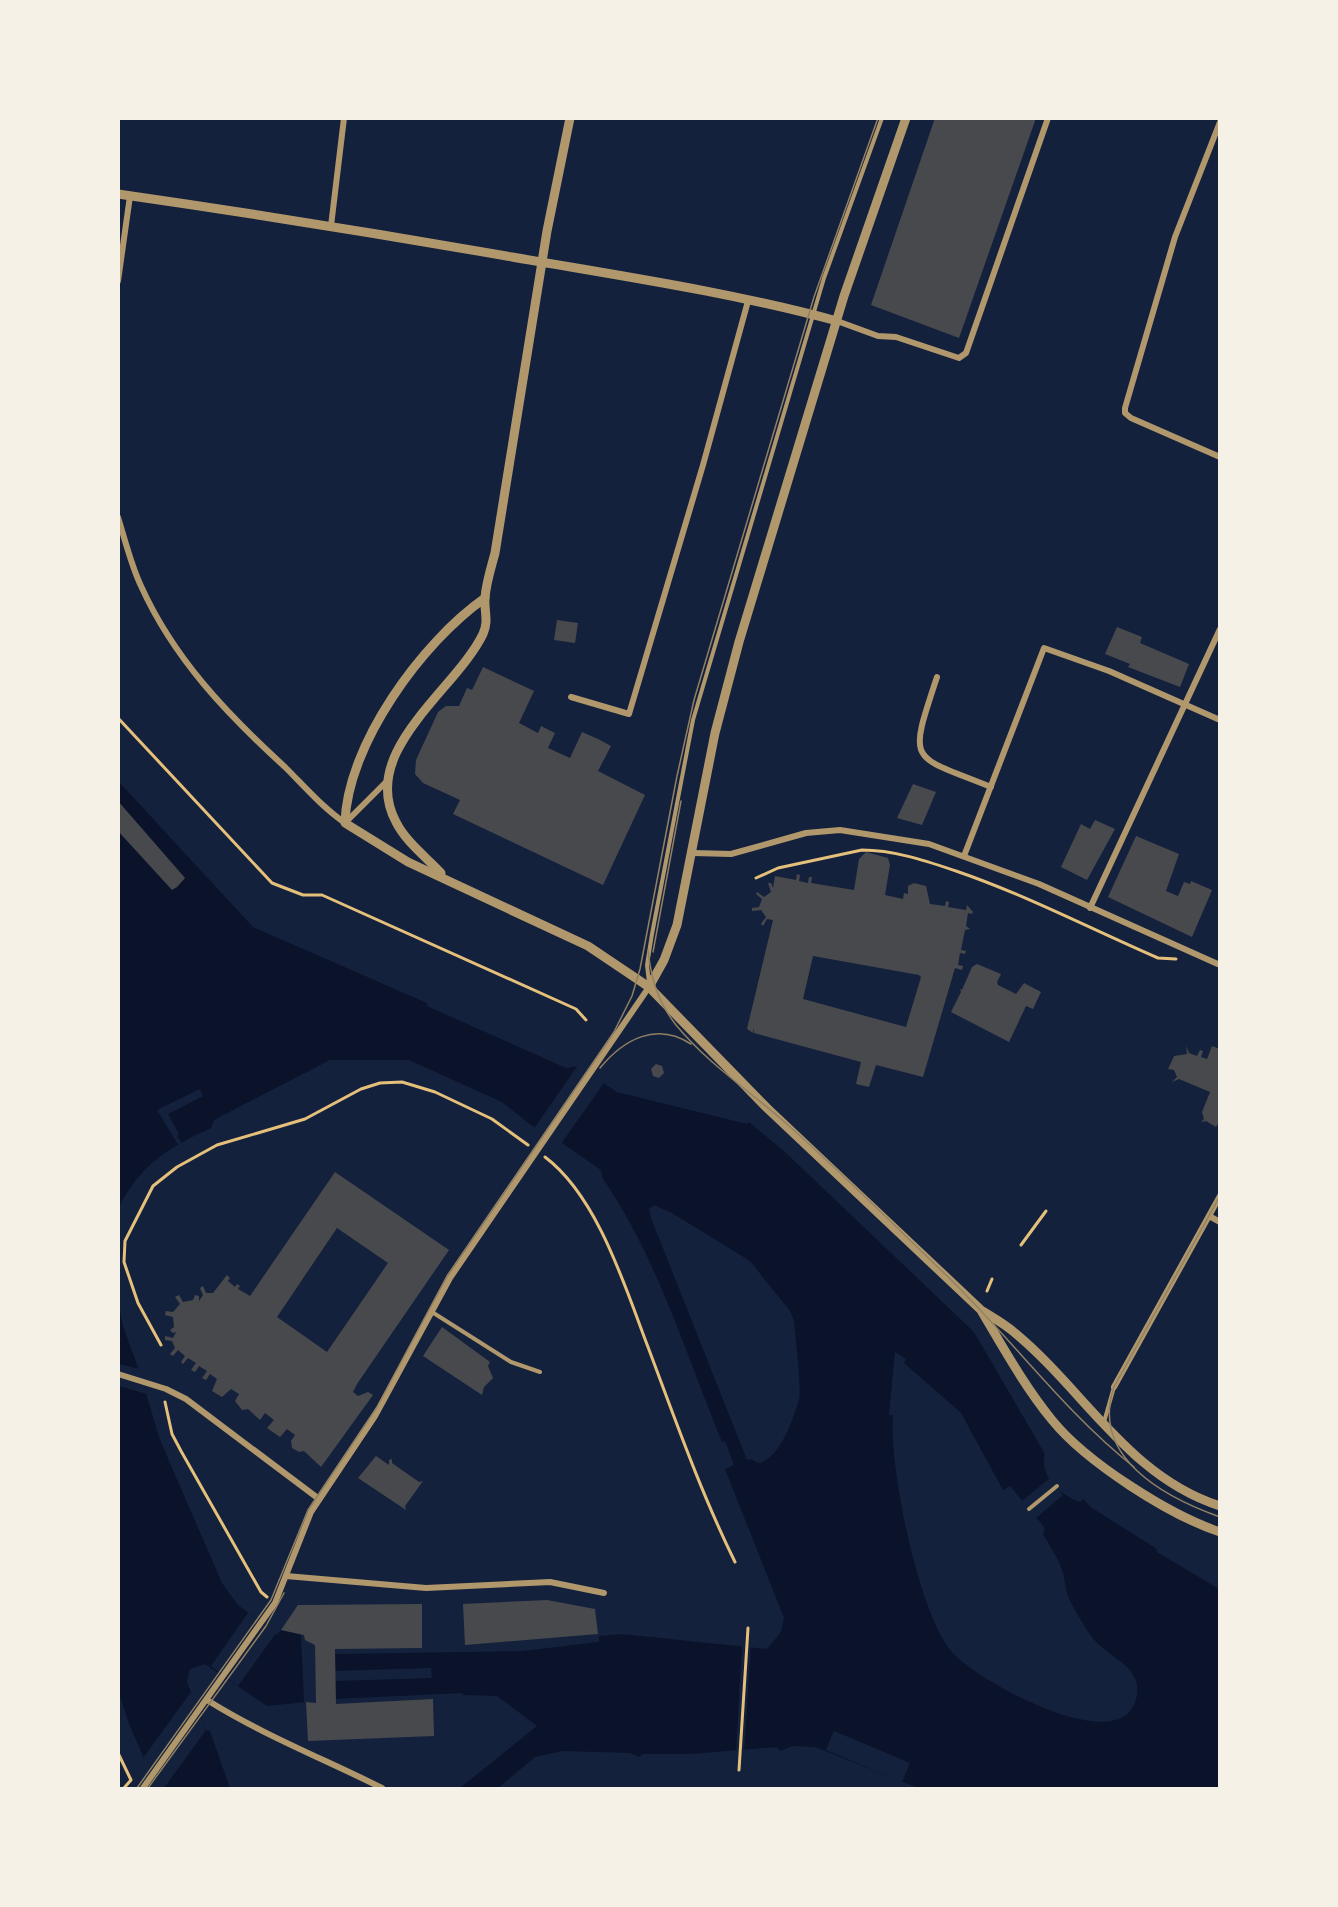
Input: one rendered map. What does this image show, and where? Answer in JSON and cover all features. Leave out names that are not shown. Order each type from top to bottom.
[{"type":"street","points":[[331,226],[344,118]]},
{"type":"street","points":[[445,877],[399,827],[389,806],[386,782],[393,760],[407,734],[472,655],[487,622],[485,598],[495,553],[542,262],[570,118]]},
{"type":"street","points":[[144,1787],[275,1603],[302,1532],[319,1499],[375,1416],[450,1278],[592,1073],[649,987],[664,960],[677,925],[724,693],[837,321],[906,118]]},
{"type":"street","points":[[118,194],[331,226],[661,282],[813,314],[878,336],[896,337],[958,358],[967,349],[1048,118]]},
{"type":"street","points":[[1220,123],[1175,237],[1126,400],[1125,413],[1220,457]]},
{"type":"street","points":[[118,280],[130,196]]},
{"type":"street","points":[[571,697],[629,714],[703,465],[748,301]]},
{"type":"street","points":[[118,517],[140,586],[163,628],[198,680],[323,807],[408,862],[445,877],[588,945],[649,987],[767,1108],[981,1310],[1015,1333],[1103,1425],[1167,1480],[1220,1506]]},
{"type":"street","points":[[345,823],[345,801],[355,767],[375,726],[411,673],[462,614],[485,598]]},
{"type":"street","points":[[1090,908],[1220,629]]},
{"type":"street","points":[[964,856],[1044,648],[1109,671],[1220,720]]},
{"type":"street","points":[[937,677],[919,730],[920,749],[926,759],[936,767],[991,787]]},
{"type":"street","points":[[345,823],[386,782]]},
{"type":"street","points":[[693,853],[731,854],[806,833],[840,830],[929,844],[1039,884],[1220,965]]},
{"type":"street","points":[[1114,1387],[1220,1196]]},
{"type":"street","points":[[1209,1216],[1220,1222]]},
{"type":"street","points":[[981,1310],[1033,1395],[1061,1430],[1090,1455],[1134,1486],[1178,1514],[1220,1532]]},
{"type":"street","points":[[118,1374],[143,1381],[186,1399],[319,1499]]},
{"type":"street","points":[[286,1576],[426,1588],[550,1582],[604,1593]]},
{"type":"street","points":[[207,1700],[292,1748],[327,1761],[382,1788]]},
{"type":"lane","points":[[649,987],[647,965],[652,934],[691,727],[813,314],[882,118]]},
{"type":"lane","points":[[431,1312],[511,1362],[540,1372]]},
{"type":"lane","points":[[1103,1425],[1114,1387]]},
{"type":"lane","points":[[1029,1509],[1057,1486]]},
{"type":"path","points":[[118,718],[272,883],[303,895],[322,895],[576,1009],[586,1020]]},
{"type":"path","points":[[756,878],[778,868],[862,850],[875,850],[925,861],[980,879],[1158,958],[1186,959]]},
{"type":"path","points":[[161,1345],[138,1303],[124,1262],[125,1241],[153,1186],[177,1167],[217,1145],[305,1119],[361,1089],[380,1083],[402,1082],[426,1088],[492,1119],[556,1166],[604,1235],[697,1474],[735,1562]]},
{"type":"path","points":[[1021,1245],[1046,1211]]},
{"type":"path","points":[[987,1291],[992,1279]]},
{"type":"path","points":[[169,1418],[172,1434],[261,1592]]},
{"type":"path","points":[[739,1770],[748,1628]]},
{"type":"path","points":[[118,1753],[131,1780],[124,1788]]},
{"type":"water","points":[[119,782],[253,927],[427,1003],[427,1006],[566,1068],[577,1066],[617,1092],[747,1124],[749,1122],[785,1152],[974,1332],[1045,1454],[1045,1470],[1053,1484],[1073,1499],[1080,1502],[1083,1499],[1092,1508],[1157,1549],[1157,1552],[1219,1589],[1219,1788],[918,1788],[815,1747],[792,1746],[781,1751],[776,1747],[691,1754],[643,1754],[639,1757],[630,1753],[563,1751],[535,1757],[498,1788],[460,1788],[537,1726],[497,1696],[463,1695],[463,1693],[336,1699],[267,1706],[205,1664],[190,1669],[187,1682],[206,1730],[210,1731],[230,1788],[157,1788],[129,1724],[119,1693],[118,1300],[123,1326],[160,1440],[222,1583],[238,1605],[277,1635],[281,1630],[301,1635],[302,1642],[335,1654],[522,1651],[599,1642],[599,1636],[622,1634],[767,1649],[781,1632],[784,1618],[725,1469],[734,1465],[725,1441],[722,1442],[655,1273],[622,1209],[603,1179],[601,1170],[531,1125],[502,1102],[409,1060],[330,1060],[214,1120],[211,1128],[169,1150],[146,1168],[119,1207]],"holes":[[[654,1205],[672,1213],[750,1261],[790,1311],[794,1321],[800,1395],[784,1437],[773,1454],[766,1460],[758,1463],[751,1459],[747,1460],[651,1218],[649,1209]],[[895,1352],[906,1359],[904,1363],[961,1413],[1003,1490],[1010,1486],[1045,1528],[1043,1534],[1060,1565],[1068,1596],[1079,1617],[1096,1642],[1124,1664],[1134,1677],[1137,1695],[1130,1711],[1114,1720],[1092,1721],[1066,1716],[1038,1706],[985,1678],[951,1651],[939,1632],[927,1605],[908,1538],[896,1468],[893,1415],[889,1415]],[[431,1668],[432,1678],[303,1682],[303,1672]]]},
{"type":"pier","points":[[579,1064],[604,1083],[560,1145],[533,1130]]},
{"type":"pier","points":[[200,1089],[203,1096],[168,1114],[179,1134],[177,1136],[182,1144],[179,1146],[157,1110]]},
{"type":"pier","points":[[119,1364],[139,1369],[147,1394],[119,1386]]},
{"type":"pier","points":[[1050,1478],[1063,1495],[1036,1518],[1022,1501]]},
{"type":"pier","points":[[248,1613],[276,1633],[238,1686],[211,1666]]},
{"type":"pier","points":[[301,1635],[315,1645],[316,1674],[306,1675],[306,1679],[316,1679],[316,1703],[304,1702]]},
{"type":"pier","points":[[742,1644],[751,1644],[744,1753],[736,1754]]},
{"type":"pier","points":[[191,1692],[206,1730],[164,1788],[154,1788],[141,1761]]},
{"type":"pier","points":[[834,1731],[910,1763],[902,1782],[826,1750]]},
{"type":"building","points":[[935,118],[1036,118],[959,338],[871,305]]},
{"type":"building","points":[[557,620],[578,623],[575,643],[554,640]]},
{"type":"building","points":[[1117,627],[1142,637],[1140,643],[1189,664],[1180,687],[1128,667],[1130,664],[1105,654]]},
{"type":"building","points":[[483,667],[534,691],[519,723],[538,733],[541,726],[555,733],[548,748],[570,758],[582,732],[598,739],[611,746],[598,771],[645,795],[603,885],[453,814],[460,800],[423,783],[415,774],[416,760],[438,712],[446,706],[459,706],[467,688],[472,690]]},
{"type":"building","points":[[913,784],[936,792],[922,825],[897,818]]},
{"type":"building","points":[[118,801],[185,878],[177,887],[172,890],[118,831]]},
{"type":"building","points":[[1095,820],[1115,829],[1087,880],[1061,867],[1081,824],[1090,829]]},
{"type":"building","points":[[1136,836],[1179,854],[1166,891],[1178,896],[1184,882],[1190,884],[1191,881],[1212,890],[1192,937],[1108,897]]},
{"type":"building","points":[[866,852],[888,858],[890,865],[885,895],[903,899],[904,893],[908,894],[908,886],[914,883],[926,886],[930,904],[945,906],[946,901],[949,902],[948,907],[966,910],[967,905],[973,912],[968,913],[966,926],[970,929],[965,930],[961,950],[966,951],[965,954],[960,953],[958,965],[963,966],[962,970],[955,968],[923,1077],[876,1065],[869,1087],[856,1084],[861,1062],[754,1033],[754,1028],[753,1033],[747,1029],[773,920],[767,919],[763,926],[761,924],[766,917],[761,910],[752,911],[752,908],[759,907],[762,899],[756,894],[757,892],[764,897],[771,892],[768,883],[771,883],[773,888],[775,876],[796,880],[797,874],[800,875],[799,881],[808,883],[809,877],[812,877],[811,883],[854,890],[859,859]],"holes":[[[813,956],[921,977],[906,1027],[803,999]]]},
{"type":"building","points":[[977,964],[1001,974],[998,985],[1016,994],[1024,983],[1041,992],[1033,1009],[1026,1006],[1009,1042],[951,1012],[961,992],[960,989],[962,990],[972,967]]},
{"type":"building","points":[[1186,1046],[1189,1053],[1197,1056],[1200,1050],[1203,1051],[1201,1057],[1207,1059],[1212,1046],[1220,1049],[1220,1121],[1216,1127],[1206,1121],[1201,1122],[1204,1119],[1202,1112],[1210,1092],[1179,1079],[1172,1082],[1177,1077],[1174,1070],[1168,1069],[1174,1056],[1187,1054]]},
{"type":"building","points":[[656,1064],[662,1066],[664,1073],[659,1078],[653,1076],[651,1069]]},
{"type":"building","points":[[335,1172],[449,1250],[357,1384],[353,1392],[358,1396],[368,1392],[373,1395],[321,1467],[304,1451],[299,1452],[292,1448],[291,1441],[295,1435],[287,1429],[280,1437],[267,1428],[274,1420],[265,1413],[260,1420],[248,1409],[242,1410],[235,1401],[239,1394],[231,1389],[222,1397],[212,1391],[217,1379],[210,1374],[206,1380],[202,1378],[207,1371],[199,1366],[195,1372],[191,1370],[196,1363],[188,1358],[183,1364],[181,1362],[185,1356],[178,1350],[173,1356],[170,1354],[175,1348],[172,1341],[165,1340],[165,1336],[173,1338],[176,1332],[173,1333],[170,1330],[174,1327],[173,1317],[165,1315],[166,1311],[173,1312],[180,1304],[175,1297],[179,1295],[183,1302],[193,1300],[195,1295],[199,1296],[199,1301],[203,1295],[200,1288],[203,1286],[206,1293],[213,1293],[227,1275],[230,1278],[228,1281],[235,1287],[237,1284],[240,1286],[238,1289],[250,1296]],"holes":[[[337,1228],[388,1263],[327,1352],[277,1317]]]},
{"type":"building","points":[[442,1327],[490,1362],[488,1366],[493,1378],[484,1387],[482,1395],[423,1356]]},
{"type":"building","points":[[376,1456],[389,1465],[389,1460],[392,1459],[392,1463],[419,1482],[423,1481],[405,1506],[406,1510],[358,1478]]},
{"type":"building","points":[[547,1600],[595,1609],[598,1634],[465,1645],[463,1604]]},
{"type":"building","points":[[422,1604],[422,1648],[335,1649],[336,1704],[433,1699],[434,1736],[308,1741],[306,1702],[316,1703],[315,1645],[305,1640],[304,1635],[281,1630],[298,1605]]},
{"type":"tram line","points":[[137,1788],[271,1600],[308,1510],[377,1407],[447,1276],[614,1032],[632,996],[640,969],[694,700],[814,297],[878,118]]},
{"type":"tram line","points":[[653,952],[681,801]]},
{"type":"tram line","points":[[648,950],[653,980],[660,999],[676,1025],[688,1039],[788,1125],[866,1198],[967,1296],[1060,1398],[1134,1467]]},
{"type":"tram line","points":[[600,1068],[619,1049],[641,1037],[665,1034],[678,1037],[691,1044]]},
{"type":"tram line","points":[[1220,1196],[1114,1387],[1109,1412],[1113,1434],[1122,1454],[1137,1471],[1176,1498],[1220,1517]]},
{"type":"tram line","points":[[148,1788],[266,1626],[284,1593]]}]
